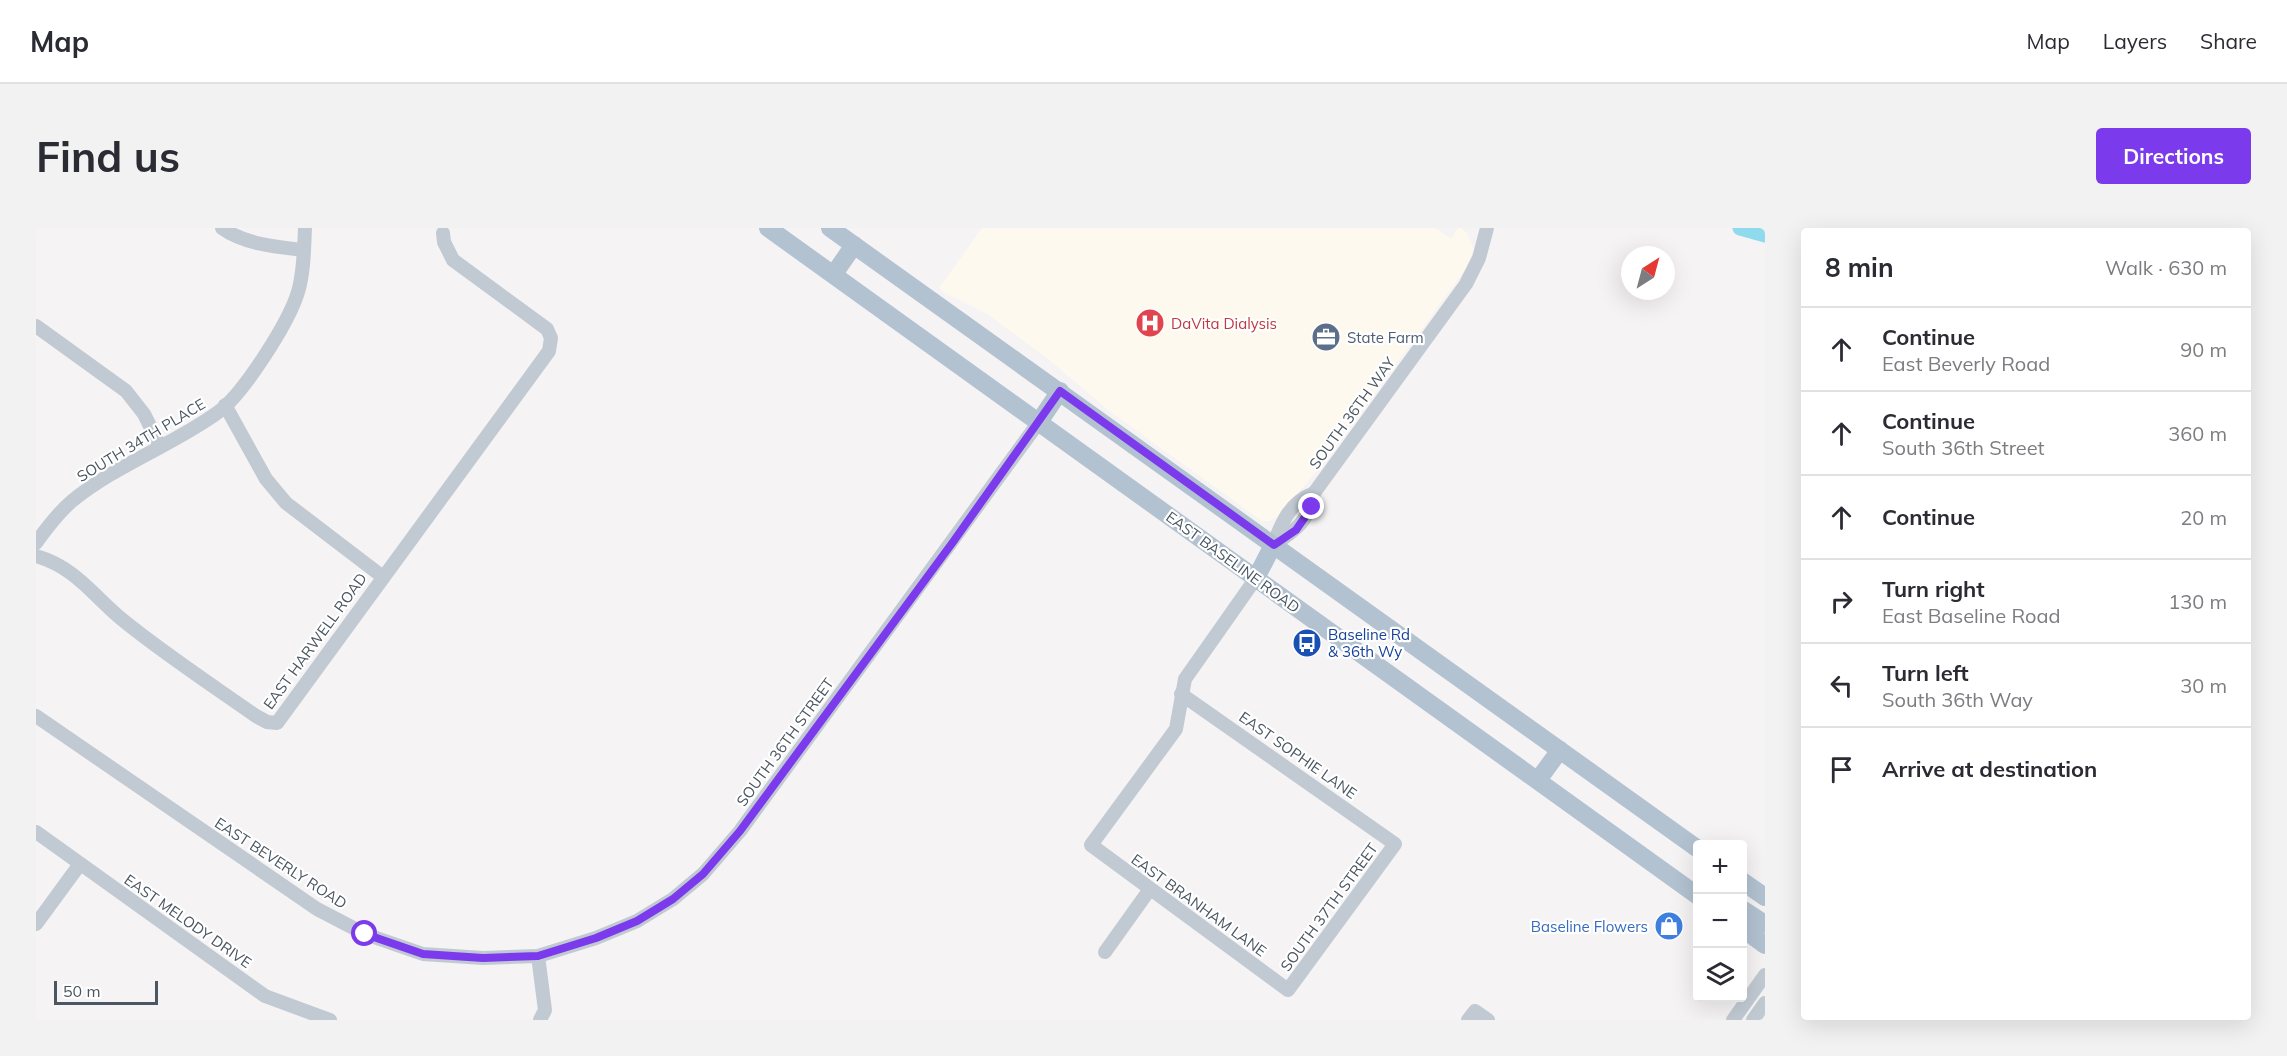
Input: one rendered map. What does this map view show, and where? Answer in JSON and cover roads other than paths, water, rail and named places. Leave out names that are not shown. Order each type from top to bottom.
[{"type":"main road","name":"EAST BASELINE ROAD","points":[[768,228],[1693,891]]},
{"type":"main road","points":[[830,228],[1693,845]]},
{"type":"main road","points":[[834,274],[854,245]]},
{"type":"main road","points":[[1039,422],[1060,391]]},
{"type":"main road","points":[[1256,578],[1274,545]]},
{"type":"main road","points":[[1538,780],[1560,750]]},
{"type":"main road","points":[[1747,884],[1765,897]]},
{"type":"main road","points":[[1747,912],[1765,924]]},
{"type":"main road","points":[[1747,931],[1765,945]]},
{"type":"street","points":[[222,228],[255,242],[304,250]]},
{"type":"street","name":"SOUTH 34TH PLACE","points":[[36,543],[71,502],[119,469],[219,412],[238,391],[288,316],[298,292],[305,228]]},
{"type":"street","name":"SOUTH 36TH WAY","points":[[1274,545],[1282,522],[1300,498],[1314,493],[1466,284],[1479,258],[1487,228]]},
{"type":"street","name":"EAST HARWELL ROAD","points":[[36,556],[56,562],[86,585],[123,620],[256,716],[267,722],[277,723],[549,351],[551,338],[547,329],[453,260],[444,242],[443,233]]},
{"type":"street","points":[[36,326],[126,391],[144,414],[160,446]]},
{"type":"street","points":[[225,405],[266,479],[286,503],[382,577]]},
{"type":"street","name":"SOUTH 36TH STREET","points":[[538,956],[596,938],[637,921],[673,899],[703,874],[740,831],[1039,422]]},
{"type":"street","points":[[1182,694],[1185,679],[1256,578]]},
{"type":"street","name":"EAST SOPHIE LANE","points":[[1182,694],[1395,844]]},
{"type":"street","name":"EAST BRANHAM LANE","points":[[1182,694],[1176,729],[1091,845],[1288,990]]},
{"type":"street","name":"EAST BEVERLY ROAD","points":[[36,716],[317,909],[365,934],[423,954],[483,958],[538,956]]},
{"type":"street","name":"EAST MELODY DRIVE","points":[[36,832],[266,996],[330,1020]]},
{"type":"street","name":"SOUTH 37TH STREET","points":[[1288,990],[1395,844]]},
{"type":"street","points":[[36,924],[80,864]]},
{"type":"street","points":[[1105,952],[1150,889]]},
{"type":"street","points":[[538,956],[545,1010],[540,1020]]},
{"type":"street","points":[[1736,1019],[1765,975]]},
{"type":"street","points":[[1753,1020],[1765,1003]]},
{"type":"street","points":[[1472,1015],[1488,1020]]},
{"type":"waterway","points":[[1740,228],[1765,235]]},
{"type":"place","name":"DaVita Dialysis","points":[[1150,323]]},
{"type":"place","name":"State Farm","points":[[1326,337]]},
{"type":"place","name":"Baseline Rd & 36th Wy","points":[[1307,643]]},
{"type":"place","name":"Baseline Flowers","points":[[1669,926]]}]
